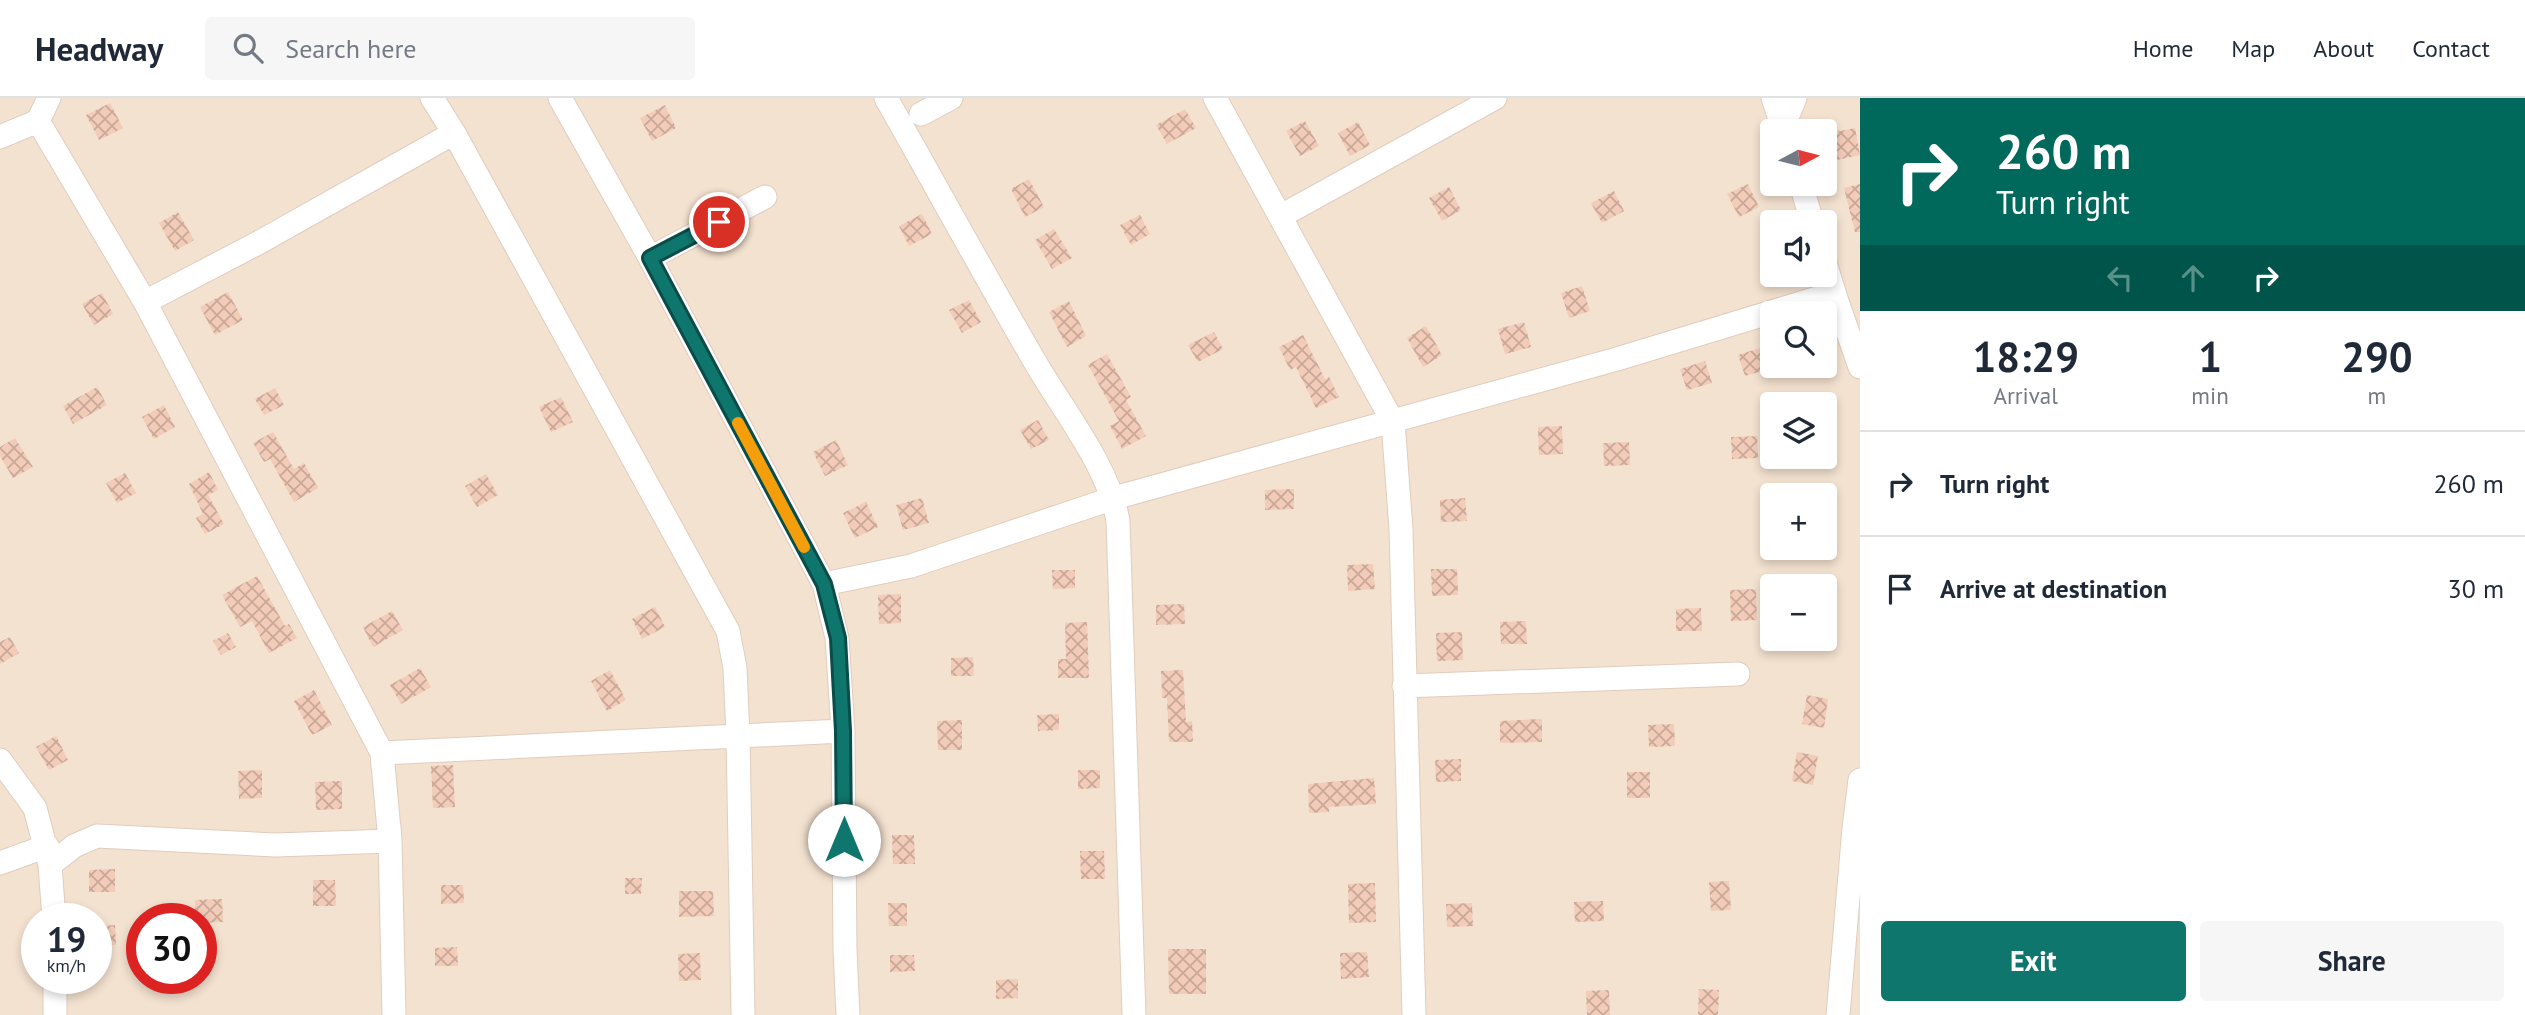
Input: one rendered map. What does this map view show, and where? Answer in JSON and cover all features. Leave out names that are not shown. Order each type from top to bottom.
[{"type":"street","points":[[0,137],[38,121],[49,98]]},
{"type":"street","points":[[432,98],[454,133],[728,631],[735,668],[738,736],[743,1015]]},
{"type":"street","points":[[560,98],[650,258],[824,584],[838,638],[843,731],[845,949],[849,1015]]},
{"type":"street","points":[[886,98],[1030,353],[1105,477],[1114,498],[1118,522],[1134,1015]]},
{"type":"street","points":[[921,114],[951,98]]},
{"type":"street","points":[[1215,98],[1393,422],[1401,529],[1414,1015]]},
{"type":"street","points":[[1281,216],[1495,98]]},
{"type":"street","points":[[1773,98],[1780,119]]},
{"type":"street","points":[[1788,119],[1795,98]]},
{"type":"street","points":[[38,121],[145,302],[382,752],[390,841],[394,1015]]},
{"type":"street","points":[[145,302],[258,243],[454,133]]},
{"type":"street","points":[[650,258],[765,197]]},
{"type":"street","points":[[1832,287],[1860,367]]},
{"type":"street","points":[[824,584],[911,566],[1114,498],[1604,363],[1834,293]]},
{"type":"street","points":[[1404,686],[1738,674]]},
{"type":"street","points":[[382,752],[843,731]]},
{"type":"street","points":[[0,760],[35,808],[48,856],[52,903]]},
{"type":"street","points":[[1838,1015],[1860,780]]},
{"type":"street","points":[[0,863],[48,856],[97,836],[276,845],[390,841]]},
{"type":"street","points":[[55,994],[55,1015]]},
{"type":"shaded area","points":[[0,98],[1860,98],[1860,1015],[0,1015]]},
{"type":"building","points":[[110,103],[123,128],[99,140],[86,115]]},
{"type":"building","points":[[665,105],[676,128],[652,141],[640,118]]},
{"type":"building","points":[[1185,109],[1196,128],[1167,144],[1156,125]]},
{"type":"building","points":[[1305,121],[1319,146],[1300,156],[1286,131]]},
{"type":"building","points":[[1358,122],[1370,145],[1350,156],[1338,133]]},
{"type":"building","points":[[1855,128],[1860,155],[1838,160],[1838,132]]},
{"type":"building","points":[[1029,179],[1044,207],[1025,217],[1011,189]]},
{"type":"building","points":[[1748,184],[1759,207],[1739,217],[1727,194]]},
{"type":"building","points":[[1860,184],[1860,232],[1855,232],[1844,188]]},
{"type":"building","points":[[1449,187],[1461,210],[1442,221],[1429,198]]},
{"type":"building","points":[[1614,191],[1624,211],[1602,223],[1591,203]]},
{"type":"building","points":[[178,212],[194,240],[175,251],[159,223]]},
{"type":"building","points":[[922,214],[932,234],[909,246],[899,226]]},
{"type":"building","points":[[1140,215],[1150,234],[1131,245],[1120,225]]},
{"type":"building","points":[[1054,229],[1072,258],[1052,269],[1035,240]]},
{"type":"building","points":[[1582,286],[1590,311],[1569,318],[1561,293]]},
{"type":"building","points":[[228,292],[243,320],[215,335],[200,307]]},
{"type":"building","points":[[102,293],[113,314],[94,325],[82,304]]},
{"type":"building","points":[[969,300],[981,322],[962,333],[949,310]]},
{"type":"building","points":[[1069,301],[1086,336],[1067,347],[1049,312]]},
{"type":"building","points":[[1524,322],[1531,347],[1505,354],[1498,329]]},
{"type":"building","points":[[1426,326],[1442,355],[1423,367],[1407,338]]},
{"type":"building","points":[[1214,332],[1223,349],[1198,362],[1188,345]]},
{"type":"building","points":[[1303,335],[1325,379],[1329,377],[1339,397],[1316,408],[1296,367],[1290,370],[1279,347]]},
{"type":"building","points":[[1760,348],[1760,372],[1745,376],[1738,355]]},
{"type":"building","points":[[1107,354],[1131,397],[1126,400],[1146,436],[1122,449],[1110,426],[1119,421],[1088,365]]},
{"type":"building","points":[[1705,361],[1712,383],[1687,390],[1680,369]]},
{"type":"building","points":[[97,387],[107,405],[73,424],[63,406]]},
{"type":"building","points":[[275,388],[284,405],[264,415],[255,399]]},
{"type":"building","points":[[561,397],[573,422],[551,432],[539,407]]},
{"type":"building","points":[[164,405],[175,427],[154,439],[142,417]]},
{"type":"building","points":[[1038,420],[1049,440],[1031,449],[1020,430]]},
{"type":"building","points":[[1562,426],[1563,454],[1539,455],[1538,427]]},
{"type":"building","points":[[273,432],[294,469],[304,463],[318,488],[294,502],[270,459],[264,462],[253,443]]},
{"type":"building","points":[[1757,436],[1758,458],[1732,459],[1731,437]]},
{"type":"building","points":[[15,438],[33,467],[13,478],[0,456],[0,447]]},
{"type":"building","points":[[836,440],[848,465],[825,476],[813,452]]},
{"type":"building","points":[[1629,442],[1630,465],[1604,466],[1603,443]]},
{"type":"building","points":[[209,472],[218,490],[208,495],[224,524],[205,534],[196,518],[203,514],[189,484]]},
{"type":"building","points":[[125,473],[136,493],[117,503],[106,483]]},
{"type":"building","points":[[486,474],[498,495],[477,507],[465,486]]},
{"type":"building","points":[[1294,489],[1294,509],[1265,510],[1265,490]]},
{"type":"building","points":[[922,498],[929,523],[903,530],[896,505]]},
{"type":"building","points":[[1465,498],[1467,521],[1441,522],[1440,500]]},
{"type":"building","points":[[866,502],[878,527],[855,538],[843,513]]},
{"type":"building","points":[[1373,564],[1375,589],[1348,591],[1347,565]]},
{"type":"building","points":[[1431,569],[1457,569],[1458,595],[1432,596]]},
{"type":"building","points":[[1052,570],[1075,570],[1075,588],[1053,589]]},
{"type":"building","points":[[257,576],[285,626],[289,624],[297,638],[269,653],[252,621],[240,627],[222,595]]},
{"type":"building","points":[[1756,589],[1757,620],[1731,621],[1730,590]]},
{"type":"building","points":[[901,594],[901,623],[879,624],[878,595]]},
{"type":"building","points":[[1184,604],[1185,624],[1156,625],[1156,605]]},
{"type":"building","points":[[655,607],[665,627],[642,639],[632,619]]},
{"type":"building","points":[[1701,608],[1702,631],[1676,631],[1676,609]]},
{"type":"building","points":[[392,611],[403,630],[373,647],[363,627]]},
{"type":"building","points":[[1526,621],[1527,644],[1501,644],[1500,622]]},
{"type":"building","points":[[1087,622],[1089,678],[1058,678],[1058,659],[1066,659],[1065,623]]},
{"type":"building","points":[[1462,632],[1463,660],[1437,661],[1436,633]]},
{"type":"building","points":[[228,633],[236,647],[221,655],[213,641]]},
{"type":"building","points":[[10,637],[19,653],[0,664],[0,642]]},
{"type":"building","points":[[973,657],[974,676],[951,676],[951,658]]},
{"type":"building","points":[[420,668],[431,687],[401,704],[390,685]]},
{"type":"building","points":[[610,670],[626,700],[607,711],[591,681]]},
{"type":"building","points":[[1183,670],[1186,722],[1192,721],[1193,742],[1169,742],[1167,698],[1162,698],[1161,671]]},
{"type":"building","points":[[314,690],[332,725],[312,735],[294,701]]},
{"type":"building","points":[[1807,695],[1828,699],[1824,728],[1802,724]]},
{"type":"building","points":[[1059,714],[1059,730],[1038,731],[1037,715]]},
{"type":"building","points":[[1542,719],[1542,742],[1500,743],[1500,721]]},
{"type":"building","points":[[962,720],[962,750],[938,750],[937,721]]},
{"type":"building","points":[[1674,724],[1675,746],[1649,747],[1648,725]]},
{"type":"building","points":[[56,736],[68,760],[49,770],[36,747]]},
{"type":"building","points":[[1797,752],[1818,756],[1813,785],[1792,781]]},
{"type":"building","points":[[1461,759],[1461,781],[1436,782],[1435,760]]},
{"type":"building","points":[[453,765],[455,807],[433,808],[431,766]]},
{"type":"building","points":[[262,770],[262,798],[239,799],[238,771]]},
{"type":"building","points":[[1078,770],[1100,770],[1100,788],[1078,789]]},
{"type":"building","points":[[1627,772],[1650,772],[1650,798],[1627,798]]},
{"type":"building","points":[[1374,778],[1376,804],[1329,807],[1329,812],[1309,813],[1308,784]]},
{"type":"building","points":[[342,781],[342,809],[316,810],[315,782]]},
{"type":"building","points":[[892,835],[914,835],[915,864],[893,864]]},
{"type":"building","points":[[1080,851],[1104,851],[1105,879],[1081,879]]},
{"type":"building","points":[[115,869],[115,892],[89,892],[89,870]]},
{"type":"building","points":[[625,878],[642,878],[641,894],[625,894]]},
{"type":"building","points":[[313,880],[335,880],[336,906],[313,906]]},
{"type":"building","points":[[1729,881],[1731,910],[1711,911],[1709,882]]},
{"type":"building","points":[[1375,883],[1376,922],[1349,923],[1348,884]]},
{"type":"building","points":[[441,885],[463,885],[464,903],[441,904]]},
{"type":"building","points":[[679,891],[713,891],[714,916],[679,917]]},
{"type":"building","points":[[222,899],[223,922],[217,922],[217,903],[195,903],[195,900]]},
{"type":"building","points":[[1603,901],[1604,921],[1575,922],[1574,902]]},
{"type":"building","points":[[888,903],[907,903],[907,926],[889,926]]},
{"type":"building","points":[[1472,903],[1473,926],[1447,927],[1446,904]]},
{"type":"building","points":[[112,925],[115,925],[116,945],[112,945]]},
{"type":"building","points":[[457,947],[458,966],[435,966],[435,948]]},
{"type":"building","points":[[1168,949],[1206,949],[1206,994],[1169,994]]},
{"type":"building","points":[[1367,952],[1369,977],[1341,979],[1340,953]]},
{"type":"building","points":[[700,953],[701,980],[679,981],[678,954]]},
{"type":"building","points":[[890,955],[914,955],[915,971],[890,972]]},
{"type":"building","points":[[1018,979],[1018,998],[996,999],[996,980]]},
{"type":"building","points":[[1699,989],[1719,990],[1718,1015],[1698,1015]]},
{"type":"building","points":[[1609,990],[1610,1015],[1587,1015],[1586,991]]},
{"type":"slow traffic","points":[[738,423],[804,547]]},
{"type":"route","points":[[719,222],[650,258],[824,584],[838,638],[843,731],[844,840]]}]
